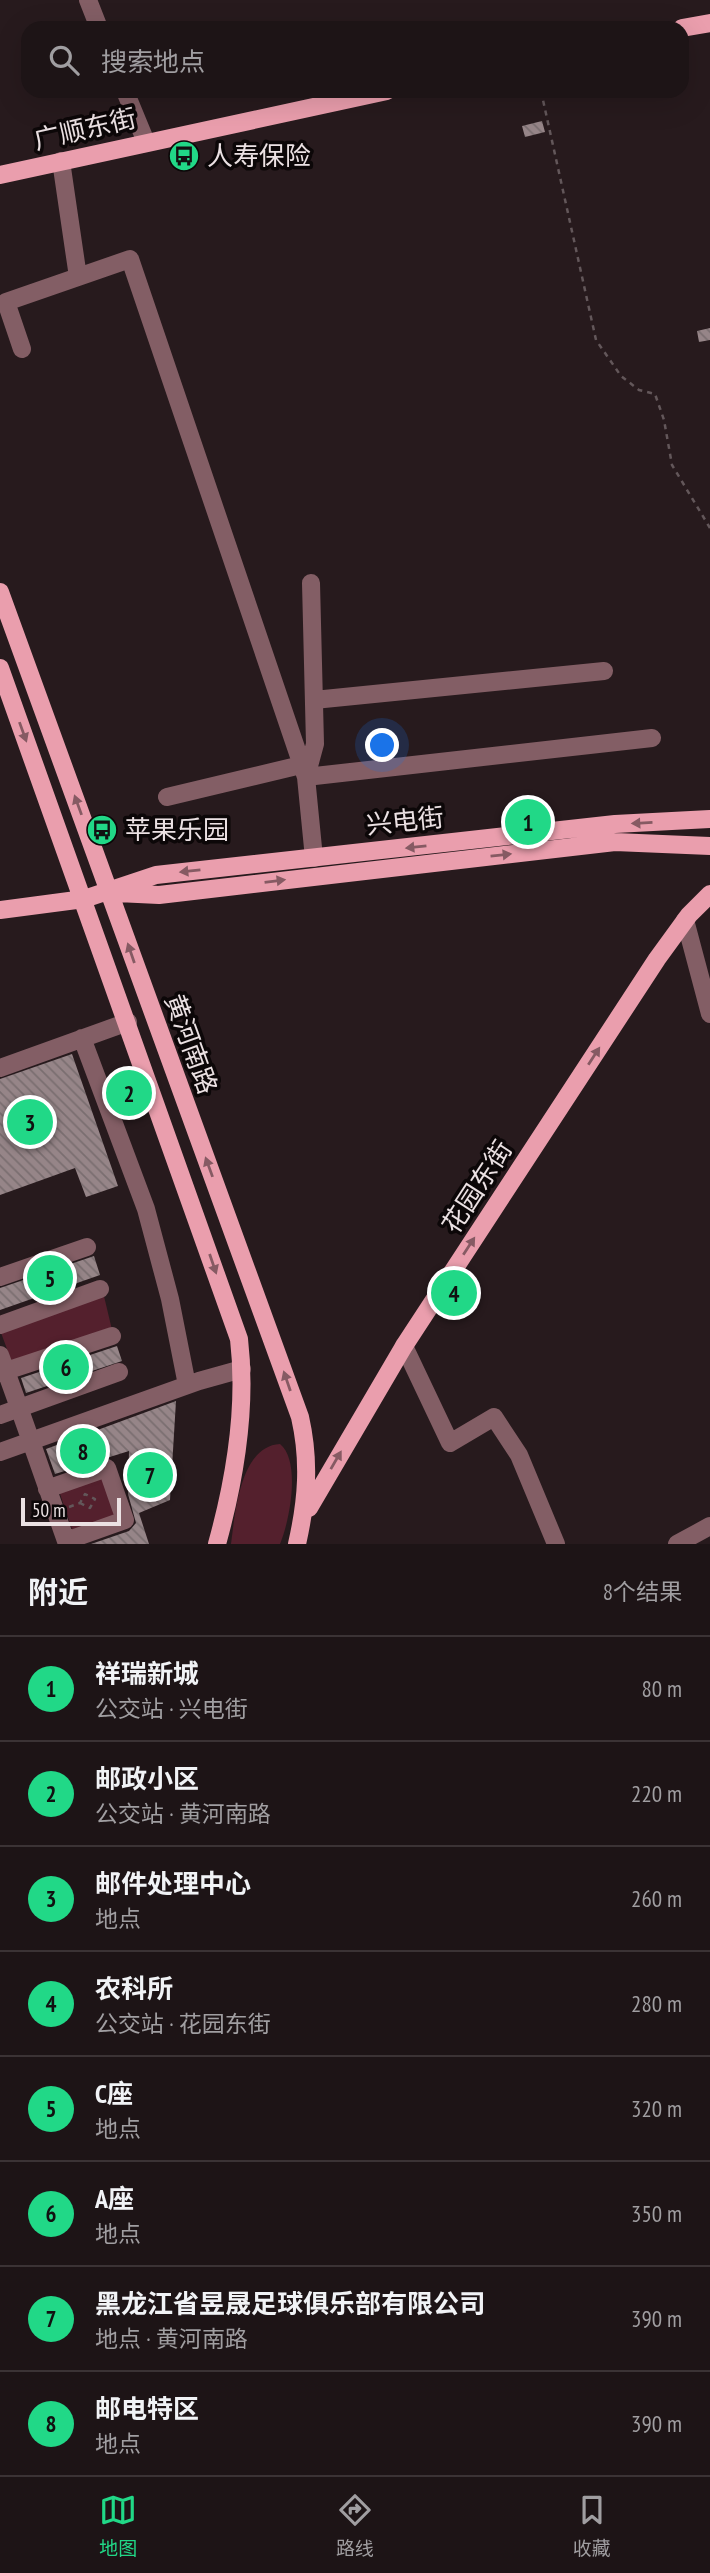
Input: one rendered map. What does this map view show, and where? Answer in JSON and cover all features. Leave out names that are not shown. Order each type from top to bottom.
[{"type":"main road","points":[[689,28],[710,23]]},
{"type":"main road","name":"广顺东街","points":[[0,175],[354,98]]},
{"type":"main road","name":"黄河南路","points":[[0,592],[300,1417],[307,1448],[308,1484],[303,1519]]},
{"type":"main road","name":"黄河南路","points":[[0,668],[239,1339],[242,1369],[237,1447],[227,1507],[217,1544]]},
{"type":"main road","name":"兴电街","points":[[315,867],[615,824],[710,819]]},
{"type":"main road","name":"兴电街","points":[[0,910],[84,899],[156,875],[315,867],[615,842],[710,846]]},
{"type":"main road","name":"花园东街","points":[[303,1519],[404,1346],[685,920],[710,894]]},
{"type":"main road","points":[[128,1022],[152,1014]]},
{"type":"main road","points":[[295,1544],[303,1519]]},
{"type":"street","points":[[88,0],[96,21]]},
{"type":"street","points":[[128,98],[146,142]]},
{"type":"street","points":[[61,161],[78,277]]},
{"type":"street","points":[[22,349],[6,302],[130,259],[303,771],[315,867]]},
{"type":"street","points":[[303,771],[315,744],[311,583]]},
{"type":"street","points":[[314,700],[604,671]]},
{"type":"street","points":[[167,797],[303,771],[652,738]]},
{"type":"street","points":[[685,920],[710,1014]]},
{"type":"street","points":[[0,1068],[128,1022]]},
{"type":"street","points":[[82,1038],[152,1230],[170,1299],[187,1385]]},
{"type":"street","points":[[0,1277],[87,1247]]},
{"type":"street","points":[[0,1325],[100,1289]]},
{"type":"street","points":[[47,1489],[107,1468],[125,1520],[66,1541],[2,1366],[112,1336]]},
{"type":"street","points":[[404,1346],[450,1443],[494,1417],[519,1455],[556,1544]]},
{"type":"street","points":[[0,1452],[187,1385],[242,1369]]},
{"type":"street","points":[[0,1415],[118,1373]]},
{"type":"street","points":[[677,1544],[710,1526]]},
{"type":"path","points":[[542,98],[546,126],[596,340],[621,376],[639,390],[656,394],[672,465],[710,528]]},
{"type":"path","points":[[56,1512],[80,1503],[85,1494],[95,1499],[90,1508],[80,1503]]},
{"type":"shaded area","points":[[103,1292],[113,1334],[14,1368],[0,1330]]},
{"type":"shaded area","points":[[280,1444],[290,1463],[292,1491],[280,1544],[231,1544],[238,1500],[248,1469],[256,1456],[267,1448]]},
{"type":"shaded area","points":[[102,1471],[117,1516],[73,1532],[58,1488]]},
{"type":"building","points":[[542,121],[545,132],[525,137],[522,126]]},
{"type":"building","points":[[710,328],[710,340],[699,342],[697,331]]},
{"type":"building","points":[[72,1054],[118,1186],[86,1197],[75,1168],[0,1195],[0,1079]]},
{"type":"building","points":[[94,1256],[100,1275],[0,1310],[0,1288]]},
{"type":"building","points":[[117,1346],[122,1361],[26,1393],[21,1378]]},
{"type":"building","points":[[176,1401],[170,1500],[139,1513],[149,1544],[91,1544],[129,1531],[136,1523],[128,1494],[129,1451],[55,1474],[46,1449]]},
{"type":"place","name":"人寿保险","points":[[184,156]]},
{"type":"place","name":"祥瑞新城","points":[[528,822]]},
{"type":"place","name":"苹果乐园","points":[[102,830]]},
{"type":"place","name":"邮政小区","points":[[129,1093]]},
{"type":"place","name":"邮件处理中心","points":[[30,1122]]},
{"type":"place","name":"C座","points":[[50,1278]]},
{"type":"place","name":"农科所","points":[[454,1293]]},
{"type":"place","name":"A座","points":[[66,1367]]},
{"type":"place","name":"邮电特区","points":[[83,1451]]},
{"type":"place","name":"黑龙江省昱晟足球俱乐部有限公司","points":[[150,1475]]}]
